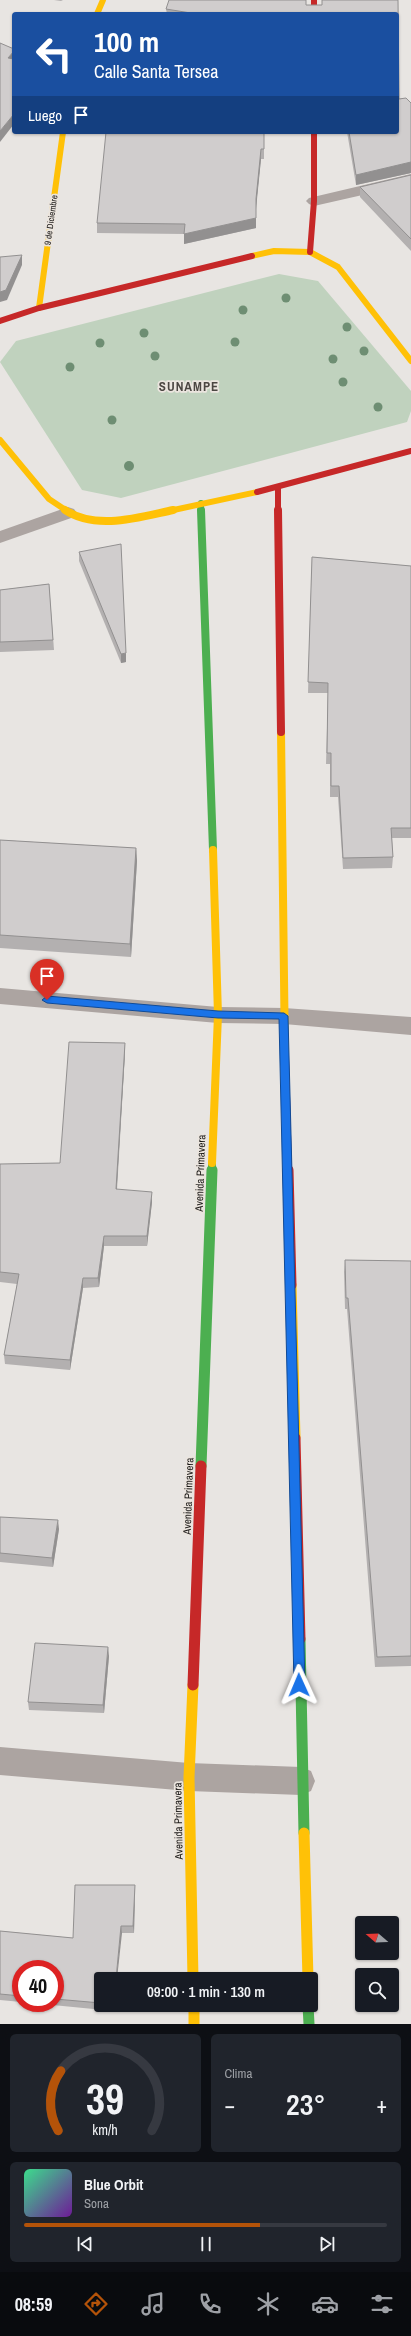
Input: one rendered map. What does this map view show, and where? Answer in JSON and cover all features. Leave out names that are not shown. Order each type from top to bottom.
[{"type":"street","points":[[98,12],[103,0]]},
{"type":"street","points":[[314,0],[314,12]]},
{"type":"street","name":"9 de Diciembre","points":[[39,308],[63,134]]},
{"type":"street","points":[[310,252],[314,201],[314,134]]},
{"type":"street","points":[[314,201],[411,179]]},
{"type":"street","points":[[0,321],[39,308],[274,251],[310,252],[338,267],[411,361]]},
{"type":"street","points":[[0,440],[52,502],[68,513],[85,520],[119,521],[278,488],[411,451]]},
{"type":"street","points":[[278,488],[284,1016],[301,1780],[308,1972]]},
{"type":"street","name":"Avenida Primavera","points":[[193,1972],[189,1777],[218,1015],[201,503]]},
{"type":"street","points":[[0,537],[68,513]]},
{"type":"street","points":[[0,996],[218,1015],[284,1016],[411,1026]]},
{"type":"street","points":[[0,1761],[189,1777],[301,1780]]},
{"type":"street","points":[[194,2012],[194,2024]]},
{"type":"street","points":[[308,2012],[309,2024]]},
{"type":"green space","points":[[279,274],[318,281],[411,391],[411,411],[407,422],[121,498],[82,490],[0,362],[16,341]]},
{"type":"building","points":[[169,0],[306,0],[306,5],[322,5],[322,0],[398,0],[398,12],[185,12],[166,9]]},
{"type":"building","points":[[0,43],[12,48],[12,53],[8,58],[12,59],[12,116],[0,131]]},
{"type":"building","points":[[406,98],[411,103],[411,162],[356,175],[349,134],[399,134],[399,99]]},
{"type":"building","points":[[106,134],[264,134],[264,149],[261,149],[256,199],[256,218],[184,234],[185,224],[97,223]]},
{"type":"building","points":[[411,175],[411,239],[360,187]]},
{"type":"building","points":[[22,255],[6,290],[0,292],[0,257]]},
{"type":"building","points":[[121,544],[126,653],[121,654],[79,552]]},
{"type":"building","points":[[312,557],[411,566],[411,828],[391,828],[393,857],[343,858],[339,786],[331,786],[331,753],[327,753],[328,683],[308,682]]},
{"type":"building","points":[[49,584],[53,640],[0,642],[0,590]]},
{"type":"building","points":[[0,840],[136,848],[130,944],[0,935]]},
{"type":"building","points":[[69,1042],[125,1043],[116,1189],[152,1192],[147,1236],[104,1236],[98,1278],[83,1278],[70,1360],[4,1355],[19,1274],[0,1272],[0,1164],[60,1163]]},
{"type":"building","points":[[345,1260],[411,1261],[411,1656],[377,1657],[348,1298],[346,1298]]},
{"type":"building","points":[[0,1517],[58,1520],[52,1558],[0,1553]]},
{"type":"building","points":[[35,1643],[108,1647],[103,1705],[28,1702]]},
{"type":"building","points":[[75,1885],[135,1885],[133,1926],[121,1926],[117,1972],[94,1972],[94,2002],[64,2000],[64,1960],[12,1960],[12,1995],[0,1994],[0,1931],[73,1938]]},
{"type":"traffic: fast","points":[[201,503],[213,850]]},
{"type":"traffic: fast","points":[[201,1466],[212,1163]]},
{"type":"traffic: fast","points":[[300,1639],[304,1833]]},
{"type":"traffic: fast","points":[[308,2012],[309,2024]]},
{"type":"traffic: slow","points":[[98,12],[103,0]]},
{"type":"traffic: slow","points":[[39,308],[63,134]]},
{"type":"traffic: slow","points":[[252,256],[274,251],[310,252],[338,267],[411,361]]},
{"type":"traffic: slow","points":[[0,440],[49,499],[74,516],[87,520],[127,520],[257,492]]},
{"type":"traffic: slow","points":[[281,732],[285,1059]]},
{"type":"traffic: slow","points":[[212,1163],[218,1015],[213,850]]},
{"type":"traffic: slow","points":[[291,1285],[295,1438]]},
{"type":"traffic: slow","points":[[193,1685],[189,1777],[193,1972]]},
{"type":"traffic: slow","points":[[304,1833],[308,1972]]},
{"type":"traffic: slow","points":[[194,2012],[194,2024]]},
{"type":"traffic: jam","points":[[314,0],[314,12]]},
{"type":"traffic: jam","points":[[310,252],[314,201],[314,134]]},
{"type":"traffic: jam","points":[[0,321],[39,308],[252,256]]},
{"type":"traffic: jam","points":[[257,492],[411,451]]},
{"type":"traffic: jam","points":[[278,488],[281,732]]},
{"type":"traffic: jam","points":[[285,1059],[291,1285]]},
{"type":"traffic: jam","points":[[295,1438],[300,1639]]},
{"type":"traffic: jam","points":[[193,1685],[201,1466]]},
{"type":"district","name":"SUNAMPE","points":[[189,386]]},
{"type":"route","points":[[47,1000],[218,1015],[284,1016],[299,1685]]}]
